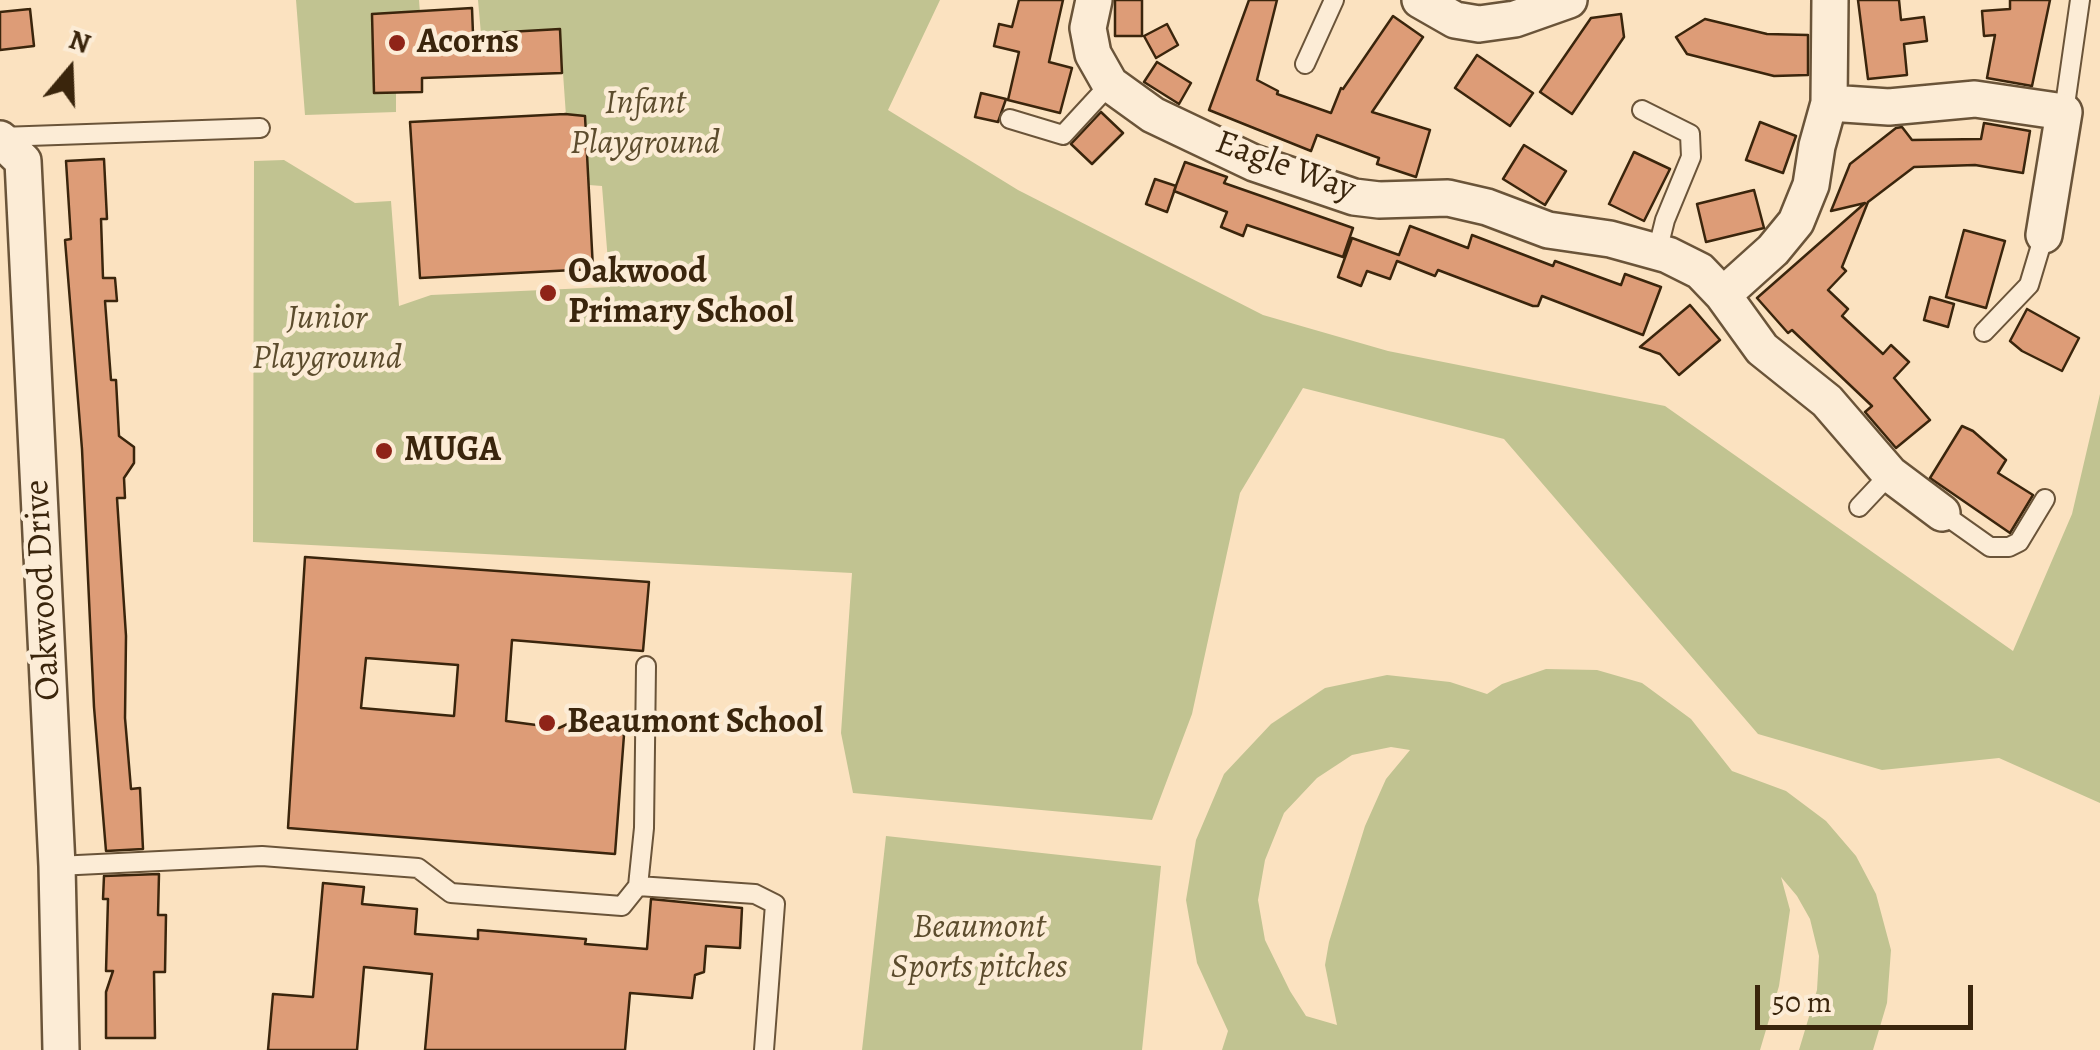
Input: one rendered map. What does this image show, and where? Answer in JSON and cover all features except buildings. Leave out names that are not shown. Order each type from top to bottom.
[{"type":"street","name":"Eagle Way","points":[[1094,0],[1088,28],[1093,54],[1110,84],[1152,115],[1254,164],[1354,197],[1448,198],[1487,207],[1548,230],[1657,252],[1700,271],[1723,295],[1762,349],[1828,401],[1890,474],[1942,513]]},
{"type":"street","points":[[1420,0],[1455,20],[1479,24],[1513,9],[1569,0]]},
{"type":"street","points":[[1723,295],[1773,250],[1796,222],[1811,186],[1829,104],[1830,0]]},
{"type":"street","points":[[1829,104],[1889,107],[1975,98],[2064,112],[2044,235]]},
{"type":"street","name":"Oakwood Drive","points":[[0,138],[23,161],[58,866],[61,1050]]},
{"type":"lane","points":[[1305,64],[1334,0]]},
{"type":"lane","points":[[2064,112],[2080,0]]},
{"type":"lane","points":[[1010,120],[1063,135],[1110,84]]},
{"type":"lane","points":[[1642,110],[1690,134],[1691,158],[1665,220],[1657,252]]},
{"type":"lane","points":[[0,138],[260,128]]},
{"type":"lane","points":[[1984,332],[2029,285],[2044,235]]},
{"type":"lane","points":[[1859,507],[1890,474]]},
{"type":"lane","points":[[1942,513],[1990,548],[2009,547],[2018,542],[2045,499]]},
{"type":"lane","points":[[58,866],[262,856],[418,868],[451,894],[622,906],[638,886],[644,828],[646,666]]},
{"type":"lane","points":[[638,886],[755,894],[774,904],[764,1050]]},
{"type":"green space","points":[[296,0],[419,0],[420,13],[372,15],[374,93],[396,93],[396,112],[305,115]]},
{"type":"green space","points":[[478,0],[940,0],[888,110],[1018,190],[1263,315],[1388,351],[1665,406],[2013,651],[2072,514],[2100,394],[2100,803],[1999,758],[1882,770],[1758,734],[1504,439],[1303,388],[1240,493],[1192,714],[1152,820],[853,793],[841,733],[852,573],[253,542],[254,161],[284,160],[355,203],[391,201],[399,306],[431,295],[610,287],[602,186],[589,185],[585,116],[566,116],[560,30],[481,34]]},
{"type":"green space","points":[[1546,669],[1597,670],[1642,683],[1691,719],[1732,771],[1786,791],[1826,821],[1856,856],[1876,894],[1891,950],[1887,1003],[1873,1050],[1799,1050],[1817,990],[1819,956],[1810,919],[1781,877],[1790,910],[1779,986],[1760,1050],[1222,1050],[1228,1031],[1197,963],[1186,900],[1196,840],[1224,774],[1271,724],[1325,688],[1387,675],[1450,682],[1487,694],[1502,684]],"holes":[[[1391,747],[1410,750],[1386,779],[1365,826],[1329,942],[1325,965],[1337,1025],[1306,1016],[1265,940],[1258,900],[1265,860],[1284,813],[1317,778],[1352,755]]]},
{"type":"green space","name":"Beaumont Sports pitches","points":[[886,836],[1161,866],[1142,1050],[862,1050]]},
{"type":"place","name":"Acorns","points":[[397,43]]},
{"type":"place","name":"Oakwood Primary School","points":[[548,293]]},
{"type":"place","name":"MUGA","points":[[384,451]]},
{"type":"place","name":"Beaumont School","points":[[547,723]]},
{"type":"park label","name":"Infant Playground","points":[[645,124]]},
{"type":"park label","name":"Junior Playground","points":[[327,339]]}]
